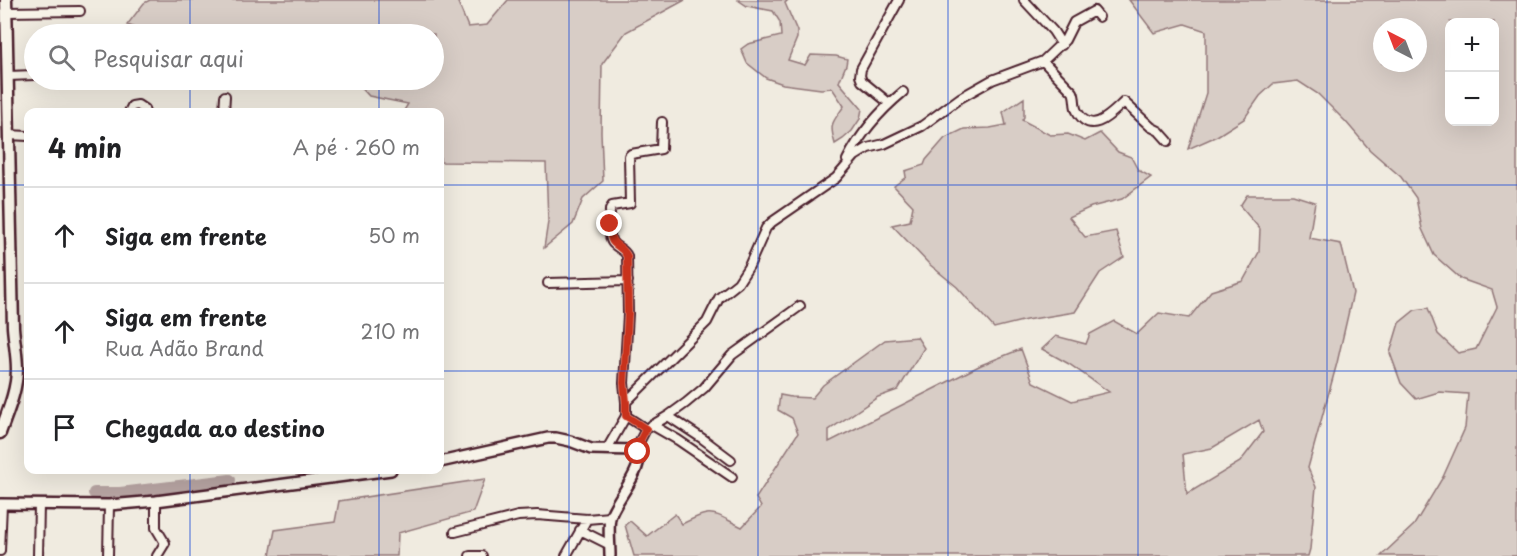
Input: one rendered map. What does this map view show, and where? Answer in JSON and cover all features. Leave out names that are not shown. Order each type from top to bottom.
[{"type":"main road","points":[[0,433],[11,399],[17,368],[13,327],[6,130],[8,76],[6,0]]},
{"type":"street","points":[[889,103],[862,81],[860,76],[861,69],[899,0]]},
{"type":"street","points":[[1024,0],[1062,45]]},
{"type":"street","points":[[6,12],[80,11]]},
{"type":"street","points":[[626,402],[707,322],[719,298],[738,283],[749,266],[771,222],[836,178],[855,156],[868,148],[884,144],[922,126],[960,98],[992,80],[1043,61],[1062,45],[1074,22],[1094,11],[1099,17]]},
{"type":"street","points":[[1043,61],[1073,92],[1077,111],[1087,121],[1096,123],[1103,121],[1124,102],[1168,141]]},
{"type":"street","points":[[8,76],[24,75]]},
{"type":"street","points":[[843,170],[862,136],[889,103],[903,92]]},
{"type":"street","points":[[224,108],[225,96]]},
{"type":"street","points":[[607,449],[626,416],[624,383],[628,281],[626,253],[610,238],[610,210],[612,206],[630,203],[628,158],[631,154],[661,149],[662,122]]},
{"type":"street","points":[[6,130],[24,134]]},
{"type":"street","points":[[548,283],[628,281]]},
{"type":"street","points":[[635,450],[649,427],[668,416],[704,388],[732,355],[800,306]]},
{"type":"street","points":[[626,416],[678,440],[732,477]]},
{"type":"street","points":[[668,416],[731,460]]},
{"type":"street","points":[[444,461],[548,438],[570,441],[591,449],[635,450],[640,460],[638,467],[610,517],[610,556]]},
{"type":"street","points":[[0,551],[1,504],[109,505],[156,501],[343,474]]},
{"type":"street","points":[[156,501],[156,528],[165,540],[157,556]]},
{"type":"street","points":[[38,556],[39,504]]},
{"type":"street","points":[[108,556],[109,505]]},
{"type":"street","points":[[455,532],[518,516],[537,515],[586,519],[610,517]]},
{"type":"street","points":[[566,556],[586,519]]},
{"type":"street","points":[[580,530],[610,545]]},
{"type":"street","points":[[470,556],[482,556]]},
{"type":"shaded area","points":[[150,0],[457,0],[468,27],[487,25],[508,0],[685,0],[626,32],[602,64],[603,181],[583,199],[573,224],[544,248],[548,222],[546,163],[444,162],[444,108],[406,108],[408,104],[369,96],[363,90],[444,90],[444,24],[128,24],[144,3]]},
{"type":"shaded area","points":[[738,0],[788,0],[785,3],[797,31],[797,38],[788,60],[805,65],[811,55],[847,59],[839,82],[862,109],[860,119],[843,139],[835,144],[833,124],[844,106],[832,88],[821,89],[783,84],[766,78],[747,63],[741,49],[748,44],[781,36],[780,22],[773,11],[747,6]]},
{"type":"shaded area","points":[[1129,0],[1517,0],[1517,556],[1381,556],[1414,525],[1443,477],[1465,428],[1468,394],[1439,392],[1416,399],[1401,383],[1390,353],[1399,323],[1415,310],[1428,308],[1438,334],[1458,353],[1476,349],[1497,307],[1492,290],[1461,279],[1434,255],[1422,229],[1416,198],[1401,177],[1370,150],[1318,94],[1298,81],[1273,84],[1260,96],[1244,119],[1217,136],[1188,149],[1206,93],[1206,31],[1185,24],[1154,33]]},
{"type":"shaded area","points":[[1024,98],[1022,120],[1050,135],[1068,134],[1085,141],[1100,133],[1118,152],[1131,157],[1138,170],[1151,177],[1122,199],[1091,207],[1069,217],[1085,237],[1116,231],[1124,257],[1100,273],[1075,312],[994,328],[957,287],[929,264],[892,225],[910,221],[913,206],[894,186],[906,177],[905,171],[924,165],[945,138],[964,129],[1006,125],[1003,112]]},
{"type":"shaded area","points":[[1247,195],[1293,195],[1315,202],[1309,238],[1341,244],[1353,293],[1337,363],[1308,468],[1316,487],[1308,556],[634,556],[625,525],[630,521],[647,536],[675,514],[682,524],[701,515],[713,514],[742,527],[761,507],[756,498],[798,433],[792,418],[778,410],[780,395],[812,398],[823,385],[885,340],[917,337],[924,348],[898,390],[878,397],[829,430],[829,442],[981,365],[1021,349],[1033,382],[1072,401],[1109,392],[1069,364],[1042,349],[1056,336],[1086,344],[1090,334],[1114,321],[1137,334],[1159,313],[1189,318],[1211,291],[1243,281],[1259,252],[1260,229],[1240,206]],"holes":[[[1259,420],[1263,432],[1240,462],[1187,494],[1183,454],[1212,448]]]},
{"type":"shaded area","points":[[485,479],[473,512],[398,533],[397,556],[270,556],[275,530],[335,522],[339,501]]},
{"type":"waterway","points":[[94,493],[120,493],[230,480]]},
{"type":"route","points":[[610,224],[610,238],[624,250],[627,256],[628,314],[624,383],[626,416],[646,429],[635,450],[638,452]]}]
